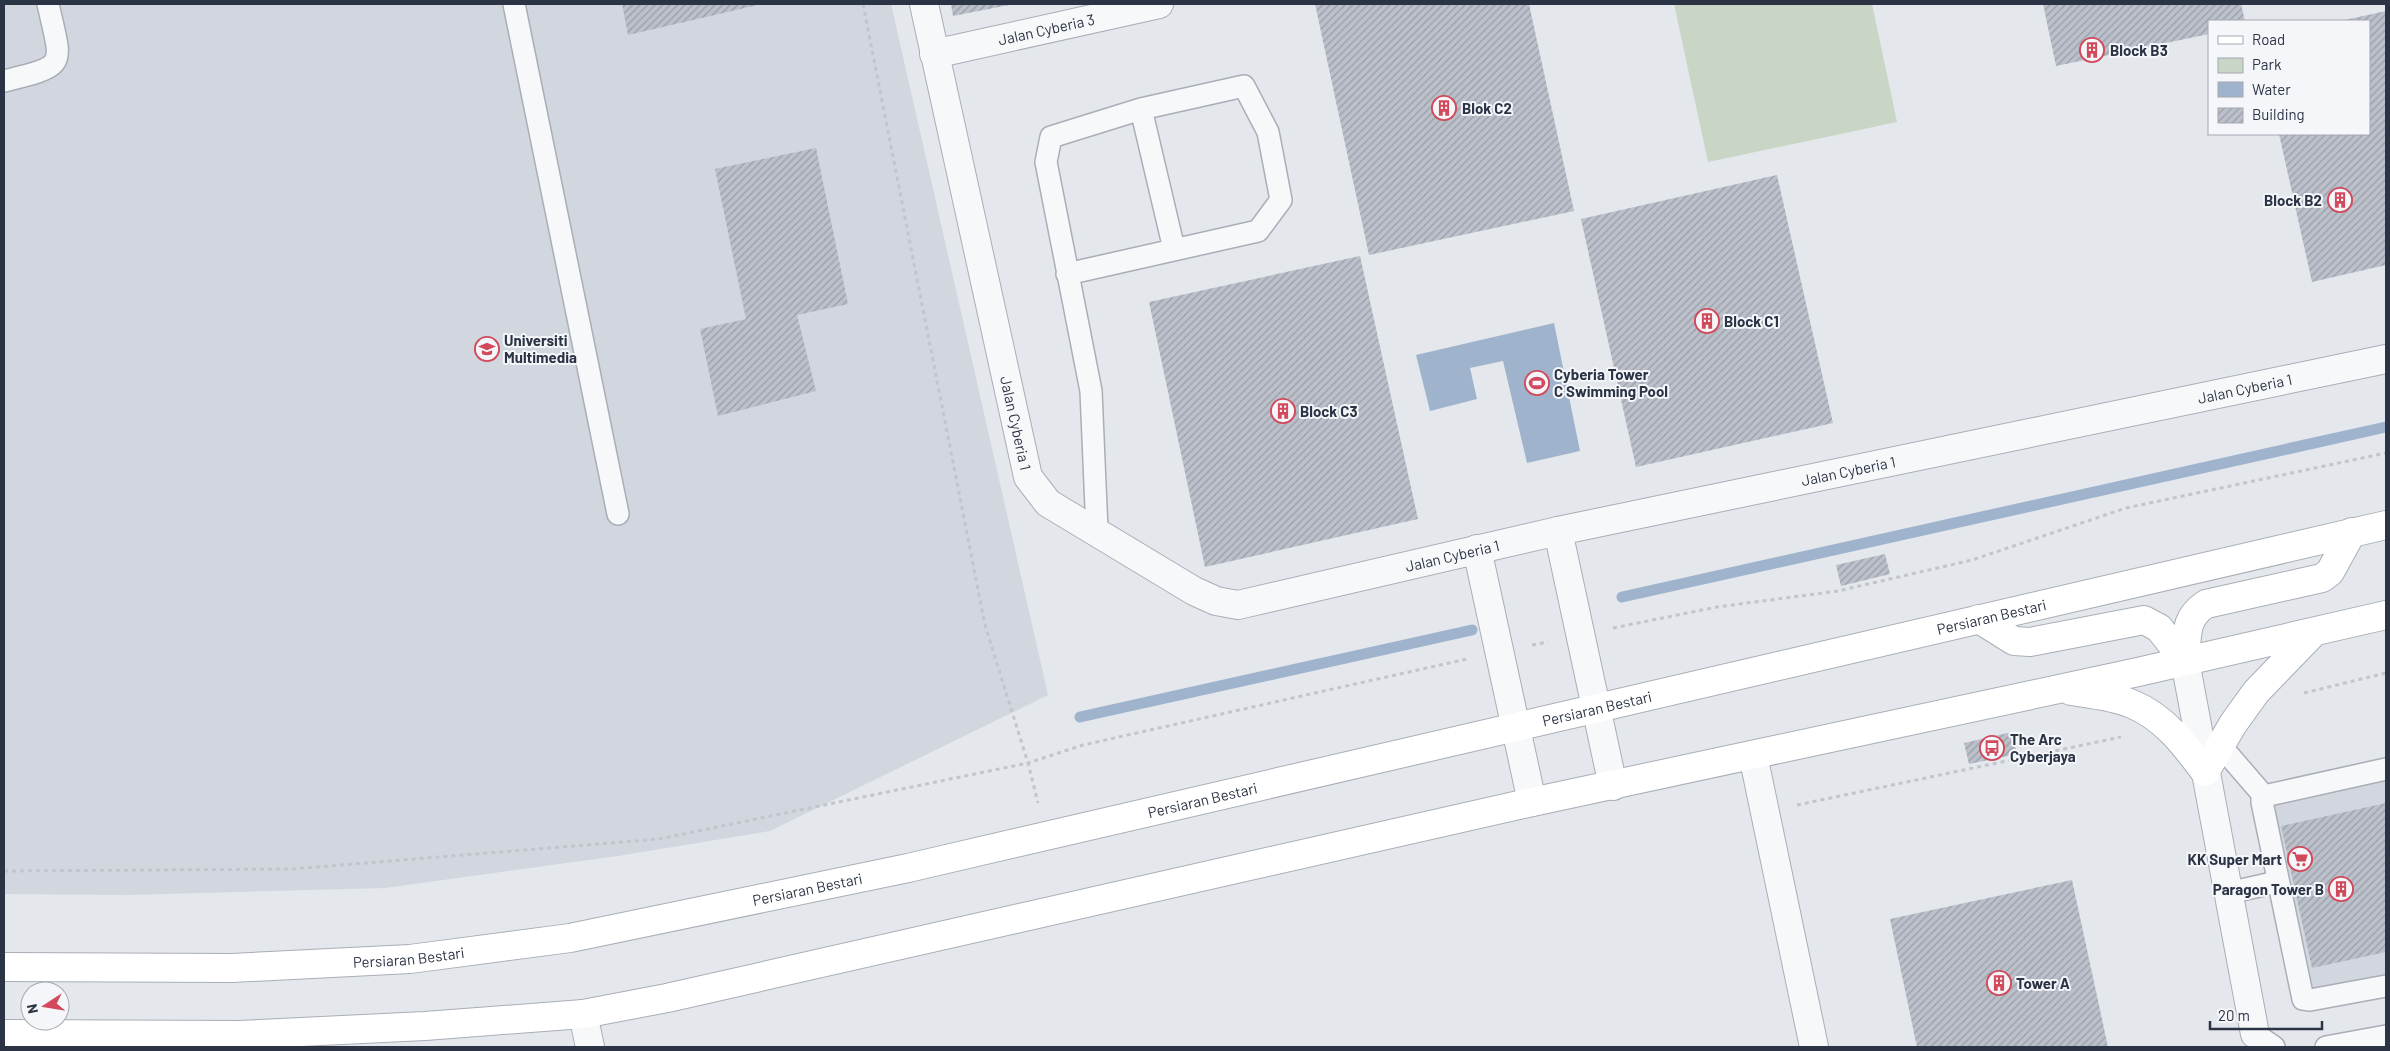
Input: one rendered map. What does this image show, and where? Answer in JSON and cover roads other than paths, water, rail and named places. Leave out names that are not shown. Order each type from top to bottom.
[{"type":"main road","name":"Persiaran Bestari","points":[[4,967],[232,968],[410,959],[570,938],[641,925],[1046,836],[2386,525]]},
{"type":"main road","points":[[2185,661],[2190,620],[2193,612],[2206,604],[2322,578],[2330,572],[2352,532]]},
{"type":"main road","points":[[4,1034],[239,1035],[583,1014],[705,990],[1532,802],[1753,756],[2386,615]]},
{"type":"main road","points":[[1979,619],[2014,641],[2030,642],[2144,620],[2159,628],[2185,661]]},
{"type":"main road","points":[[2054,689],[2093,694],[2132,704],[2156,719],[2183,742],[2205,772],[2220,745],[2256,692],[2314,632]]},
{"type":"street","name":"Jalan Cyberia 1","points":[[924,4],[1028,477],[1048,503],[1097,531],[1194,592],[1216,602],[1238,605],[1558,531],[2386,359]]},
{"type":"street","name":"Jalan Cyberia 3","points":[[934,54],[1159,4]]},
{"type":"street","points":[[1558,531],[1613,786]]},
{"type":"street","points":[[1477,549],[1532,802]]},
{"type":"street","points":[[2185,661],[2228,893],[2262,1043]]},
{"type":"street","points":[[1753,756],[1814,1047]]},
{"type":"street","points":[[583,1014],[590,1047]]},
{"type":"lane","points":[[4,82],[44,71],[54,64],[59,52],[48,4]]},
{"type":"lane","points":[[514,4],[618,514]]},
{"type":"lane","points":[[1067,274],[1258,231],[1281,200],[1268,132],[1244,86],[1141,110],[1051,137],[1046,162],[1067,274],[1091,391],[1097,531]]},
{"type":"lane","points":[[1141,110],[1174,249]]},
{"type":"lane","points":[[2220,745],[2264,796]]},
{"type":"lane","points":[[2264,796],[2386,769]]},
{"type":"lane","points":[[2264,796],[2262,802],[2277,882],[2303,999],[2310,1000],[2386,986]]},
{"type":"lane","points":[[2228,893],[2277,882]]},
{"type":"lane","points":[[2326,1047],[2386,1036]]},
{"type":"water","name":"Cyberia Tower C Swimming Pool","points":[[1554,323],[1580,451],[1527,463],[1503,361],[1470,368],[1477,399],[1430,411],[1416,355]]},
{"type":"waterway","points":[[1622,597],[2386,427]]},
{"type":"waterway","points":[[1080,717],[1472,630]]},
{"type":"place","name":"Block B3","points":[[2092,50]]},
{"type":"place","name":"Blok C2","points":[[1444,108]]},
{"type":"place","name":"Block B2","points":[[2340,200]]},
{"type":"place","name":"Block C1","points":[[1707,321]]},
{"type":"place","name":"Universiti Multimedia","points":[[487,349]]},
{"type":"place","name":"Cyberia Tower C Swimming Pool","points":[[1537,383]]},
{"type":"place","name":"Block C3","points":[[1283,411]]},
{"type":"place","name":"The Arc Cyberjaya","points":[[1992,748]]},
{"type":"place","name":"KK Super Mart","points":[[2300,859]]},
{"type":"place","name":"Paragon Tower B","points":[[2341,889]]},
{"type":"place","name":"Tower A","points":[[1999,983]]}]
